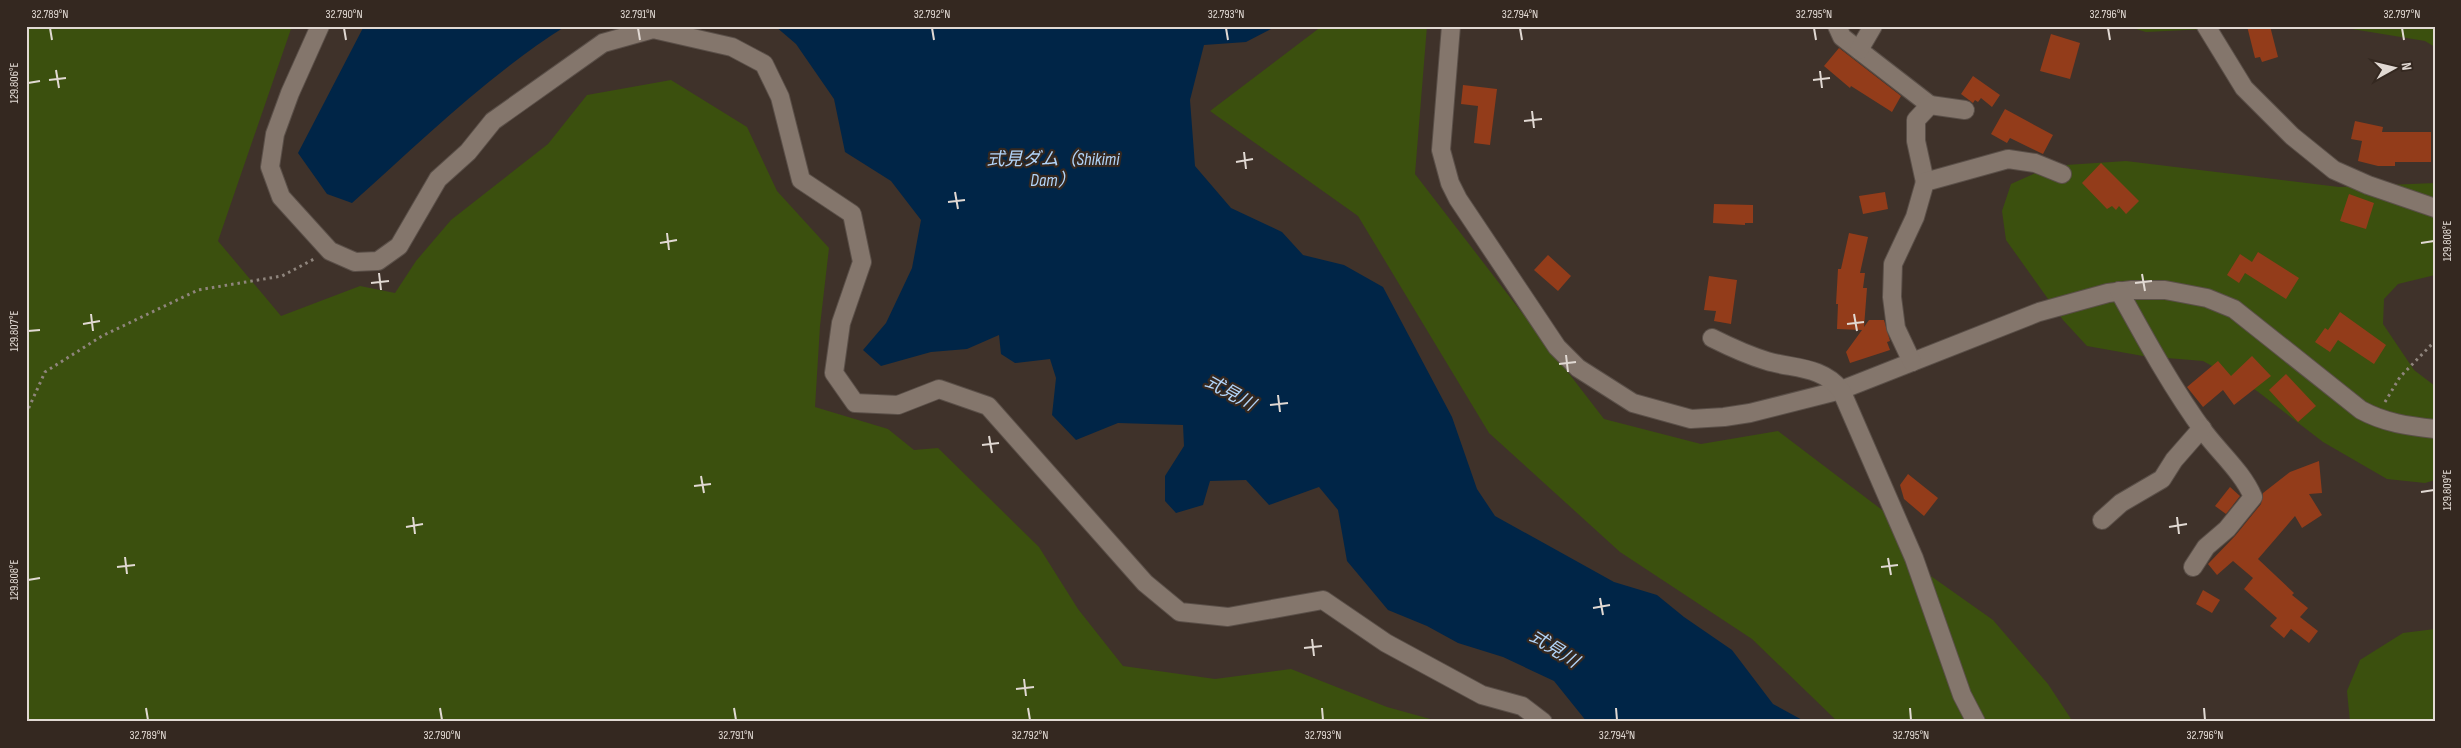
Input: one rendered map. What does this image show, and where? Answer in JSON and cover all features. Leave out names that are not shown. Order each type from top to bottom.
[{"type":"street","points":[[320,26],[290,93],[276,134],[270,167],[281,197],[330,251],[355,262],[378,261],[399,246],[438,179],[468,152],[492,120],[603,43],[653,29],[732,47],[764,64],[780,97],[801,180],[852,214],[862,262],[841,323],[834,373],[855,403],[898,405],[939,389],[988,406],[1145,583],[1180,612],[1228,617],[1323,600],[1386,643],[1482,695],[1522,706],[1543,722]]},
{"type":"street","points":[[1451,26],[1441,150],[1450,183],[1458,199],[1557,347],[1578,368],[1633,403],[1691,419],[1750,413],[1841,390],[2039,312],[2119,291],[2165,290],[2207,298],[2234,310],[2361,410],[2376,418],[2404,426],[2435,429]]},
{"type":"street","points":[[1837,26],[1842,37],[1930,105],[1966,110]]},
{"type":"street","points":[[1858,50],[1873,26]]},
{"type":"street","points":[[2206,26],[2244,88],[2292,136],[2334,170],[2368,185],[2434,206]]},
{"type":"street","points":[[1912,362],[1896,328],[1892,297],[1893,264],[1915,217],[1925,182],[1916,141],[1916,120],[1930,105]]},
{"type":"street","points":[[1925,182],[2008,159],[2035,163],[2062,174]]},
{"type":"street","points":[[2119,291],[2169,381],[2202,428],[2248,486],[2253,498],[2227,529],[2206,547],[2193,567]]},
{"type":"street","points":[[1712,338],[1737,351],[1761,359],[1813,370],[1834,381],[1841,390],[1914,558],[1962,695],[1976,722]]},
{"type":"street","points":[[2102,520],[2121,503],[2162,479],[2174,460],[2202,428]]},
{"type":"path","points":[[26,414],[45,372],[102,336],[198,290],[282,276],[330,251]]},
{"type":"path","points":[[2376,418],[2400,377],[2435,341]]},
{"type":"green space","points":[[26,26],[292,26],[218,241],[281,316],[360,286],[395,293],[416,261],[451,220],[548,144],[587,95],[671,80],[747,127],[777,191],[829,248],[820,326],[815,407],[888,429],[914,450],[938,448],[1039,547],[1078,609],[1123,666],[1215,679],[1291,669],[1387,707],[1441,722],[26,722]]},
{"type":"green space","points":[[1322,26],[1427,26],[1415,174],[1604,419],[1701,444],[1778,431],[1890,516],[1928,574],[1993,620],[2048,684],[2073,722],[1838,722],[1752,639],[1620,552],[1489,433],[1358,216],[1210,111]]},
{"type":"green space","points":[[2126,26],[2435,26],[2435,47],[2425,41],[2352,29],[2247,27],[2146,32]]},
{"type":"green space","points":[[2126,161],[2339,187],[2435,183],[2435,275],[2398,284],[2384,299],[2383,324],[2414,370],[2435,386],[2435,480],[2425,483],[2387,479],[2323,442],[2257,391],[2203,361],[2143,356],[2087,346],[2063,320],[2006,240],[2002,211],[2011,184],[2051,166]]},
{"type":"green space","points":[[2435,629],[2435,722],[2350,722],[2347,691],[2360,660],[2403,633]]},
{"type":"water","points":[[364,26],[566,26],[537,45],[482,87],[352,203],[327,194],[298,153]]},
{"type":"water","name":"式見ダム（Shikimi Dam）","points":[[775,26],[1277,26],[1246,42],[1204,45],[1190,100],[1195,166],[1231,208],[1282,232],[1303,255],[1344,265],[1383,287],[1452,417],[1477,489],[1495,516],[1614,582],[1657,595],[1684,617],[1732,650],[1773,704],[1806,722],[1587,722],[1554,681],[1503,657],[1458,643],[1427,626],[1388,610],[1347,561],[1338,510],[1319,487],[1269,505],[1246,480],[1210,481],[1203,505],[1176,513],[1165,501],[1165,476],[1184,446],[1183,425],[1118,423],[1076,440],[1052,415],[1056,378],[1050,359],[1015,363],[1001,354],[999,335],[967,349],[931,352],[881,366],[863,350],[886,323],[912,268],[921,220],[891,181],[845,152],[834,99],[796,44]]},
{"type":"building","points":[[2247,26],[2270,26],[2278,57],[2262,62],[2260,57],[2255,58]]},
{"type":"building","points":[[2051,34],[2080,43],[2070,79],[2040,71]]},
{"type":"building","points":[[1839,48],[1901,96],[1892,112],[1851,86],[1850,88],[1824,66]]},
{"type":"building","points":[[1973,76],[2000,95],[1992,107],[1981,98],[1978,102],[1975,100],[1973,103],[1961,94]]},
{"type":"building","points":[[1463,85],[1497,89],[1490,145],[1474,143],[1478,106],[1461,104]]},
{"type":"building","points":[[2005,109],[2053,135],[2043,154],[2010,138],[2007,143],[1991,134]]},
{"type":"building","points":[[2355,121],[2383,127],[2382,132],[2431,132],[2431,162],[2395,162],[2395,166],[2378,166],[2358,161],[2362,141],[2351,139]]},
{"type":"building","points":[[2101,163],[2139,201],[2126,214],[2119,206],[2116,210],[2112,206],[2107,209],[2082,183]]},
{"type":"building","points":[[1885,192],[1888,209],[1863,214],[1859,196]]},
{"type":"building","points":[[2349,194],[2374,203],[2366,229],[2340,221]]},
{"type":"building","points":[[1714,204],[1753,205],[1753,223],[1745,223],[1745,225],[1713,223]]},
{"type":"building","points":[[1849,233],[1868,237],[1860,273],[1865,273],[1863,288],[1867,288],[1864,327],[1869,320],[1884,320],[1890,341],[1887,342],[1890,350],[1850,363],[1846,352],[1862,330],[1837,329],[1838,304],[1836,304],[1838,269],[1841,269]]},
{"type":"building","points":[[2258,252],[2299,278],[2286,299],[2245,273],[2239,283],[2227,275],[2240,254],[2252,262]]},
{"type":"building","points":[[1548,255],[1571,276],[1558,291],[1534,270]]},
{"type":"building","points":[[1709,276],[1737,280],[1731,324],[1714,321],[1716,311],[1704,310]]},
{"type":"building","points":[[2340,312],[2386,345],[2374,364],[2338,340],[2330,352],[2315,342],[2325,328],[2328,330]]},
{"type":"building","points":[[2252,356],[2271,376],[2234,405],[2223,390],[2203,407],[2187,387],[2218,361],[2231,376]]},
{"type":"building","points":[[2286,374],[2316,406],[2298,422],[2269,390]]},
{"type":"building","points":[[2319,461],[2322,493],[2309,494],[2322,515],[2302,528],[2295,516],[2258,559],[2294,593],[2292,595],[2308,608],[2300,617],[2318,631],[2309,643],[2291,629],[2284,638],[2270,626],[2277,618],[2244,589],[2253,578],[2233,561],[2217,575],[2208,564],[2235,536],[2261,504],[2263,493],[2290,472]]},
{"type":"building","points":[[1908,474],[1938,498],[1924,516],[1904,499],[1900,485]]},
{"type":"building","points":[[2230,487],[2240,496],[2226,514],[2215,506]]},
{"type":"building","points":[[2203,590],[2220,600],[2212,613],[2196,604]]},
{"type":"water label","name":"式見川","points":[[1230,393]]},
{"type":"water label","name":"式見川","points":[[1554,649]]}]
